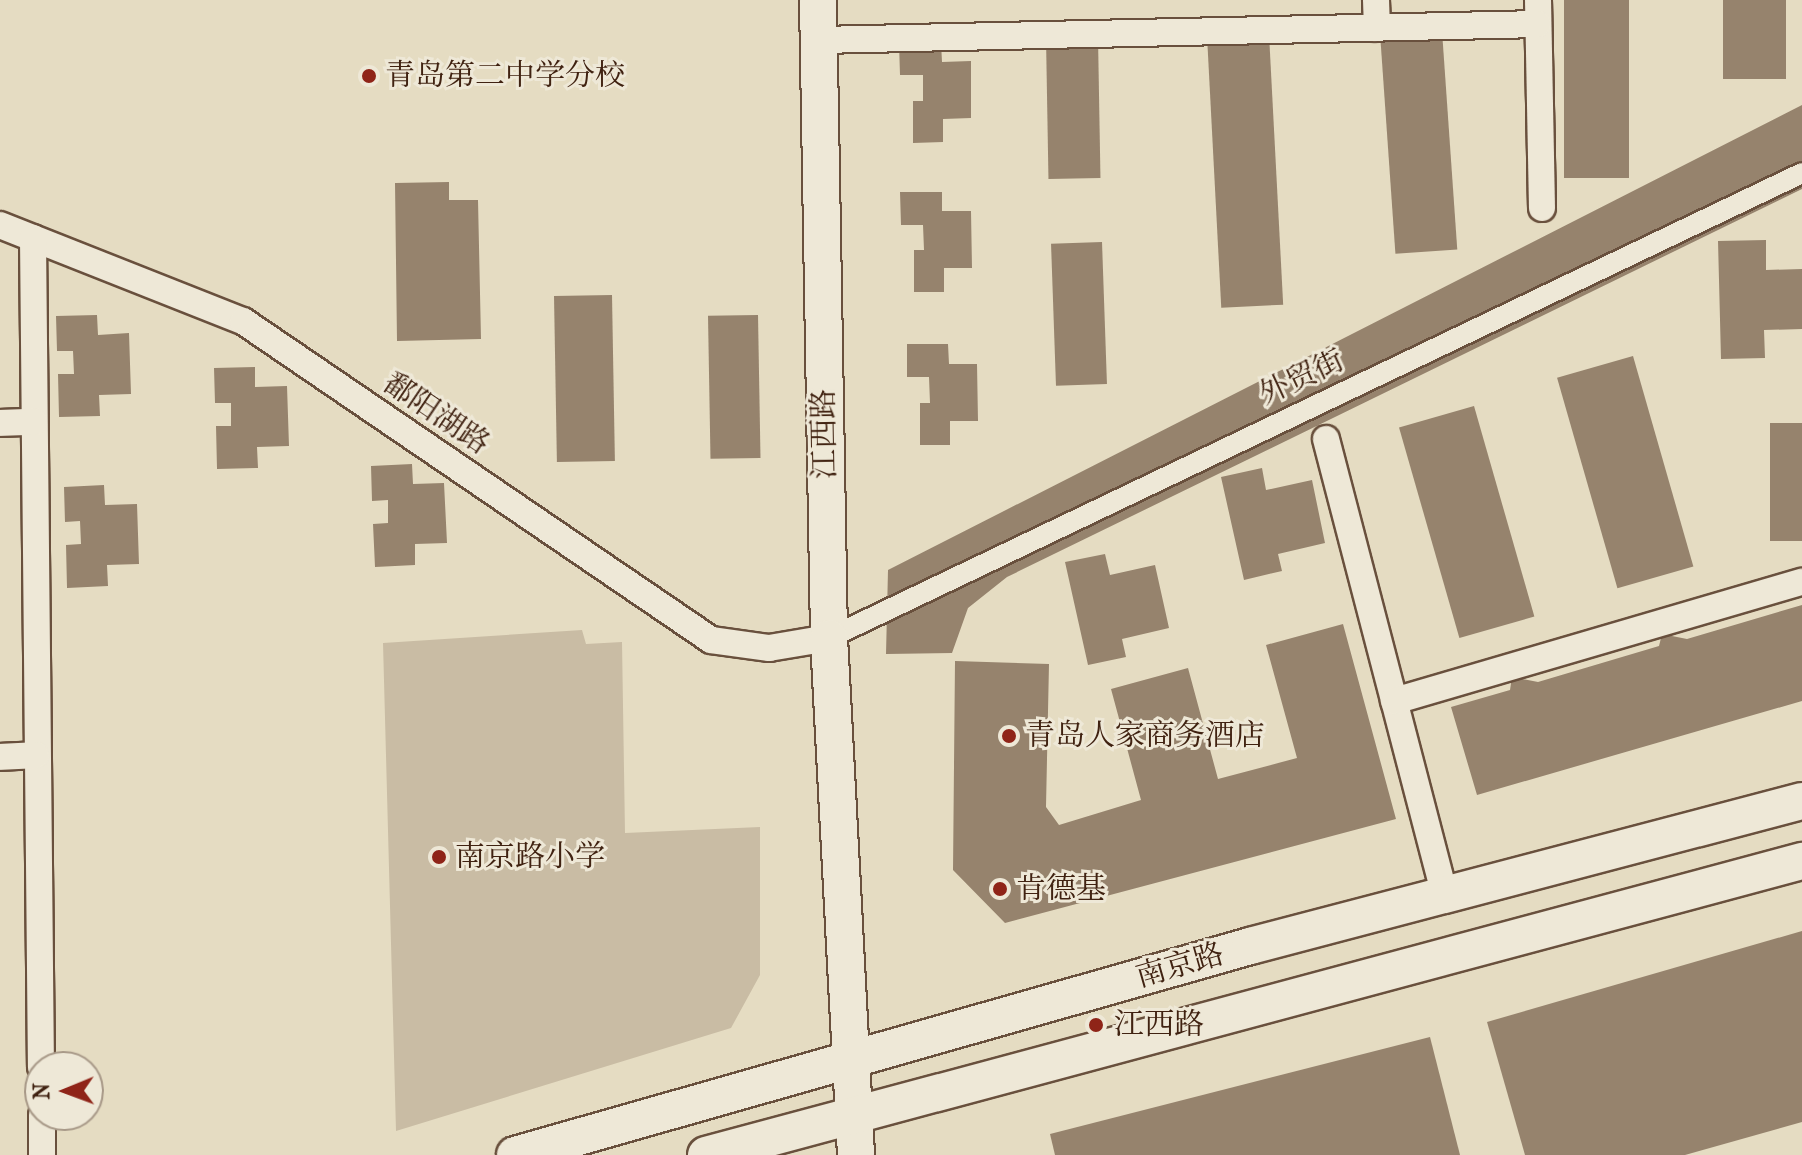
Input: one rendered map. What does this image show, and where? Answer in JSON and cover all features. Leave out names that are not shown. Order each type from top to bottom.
[{"type":"main road","name":"江西路","points":[[818,0],[829,638],[856,1155]]},
{"type":"main road","name":"南京路","points":[[515,1155],[1444,893],[1802,801]]},
{"type":"main road","name":"南京路","points":[[706,1155],[856,1112],[1090,1056],[1802,861]]},
{"type":"street","points":[[1376,0],[1377,28]]},
{"type":"street","points":[[819,40],[1377,28],[1538,12],[1542,208]]},
{"type":"street","name":"外贸街","points":[[829,638],[1802,173]]},
{"type":"street","name":"鄱阳湖路","points":[[0,225],[243,321],[711,640],[769,648],[829,638]]},
{"type":"street","points":[[33,238],[41,1051]]},
{"type":"street","points":[[0,423],[34,422]]},
{"type":"street","points":[[1326,439],[1444,893]]},
{"type":"street","points":[[1394,701],[1802,582]]},
{"type":"street","points":[[0,757],[36,755]]},
{"type":"street","points":[[42,1131],[42,1155]]},
{"type":"shaded area","points":[[582,630],[586,644],[622,642],[625,833],[760,827],[760,975],[731,1028],[396,1131],[383,643]]},
{"type":"building","points":[[1564,0],[1629,0],[1629,178],[1564,178]]},
{"type":"building","points":[[1723,0],[1786,0],[1786,79],[1723,79]]},
{"type":"building","points":[[1442,31],[1457,249],[1395,254],[1380,35]]},
{"type":"building","points":[[1269,34],[1283,305],[1221,308],[1207,37]]},
{"type":"building","points":[[1098,37],[1100,178],[1048,179],[1046,38]]},
{"type":"building","points":[[941,42],[942,62],[971,61],[971,118],[943,119],[943,142],[913,143],[913,101],[923,101],[923,75],[900,75],[899,43]]},
{"type":"building","points":[[1802,105],[1802,189],[1007,577],[968,608],[952,653],[886,654],[888,570]]},
{"type":"building","points":[[449,182],[449,200],[478,200],[481,339],[397,341],[395,183]]},
{"type":"building","points":[[900,192],[942,192],[942,211],[971,211],[972,268],[944,268],[944,292],[914,292],[914,250],[924,250],[923,225],[901,225]]},
{"type":"building","points":[[1766,240],[1766,270],[1802,269],[1802,329],[1764,330],[1765,358],[1721,359],[1718,241]]},
{"type":"building","points":[[1102,242],[1107,384],[1056,386],[1051,244]]},
{"type":"building","points":[[612,295],[615,461],[557,462],[554,296]]},
{"type":"building","points":[[97,315],[98,335],[129,333],[131,394],[99,395],[100,416],[59,417],[58,374],[74,374],[73,351],[57,351],[56,316]]},
{"type":"building","points":[[758,315],[760,458],[711,459],[708,316]]},
{"type":"building","points":[[907,344],[948,344],[949,364],[977,364],[978,421],[950,421],[950,445],[920,445],[920,403],[930,403],[929,377],[907,377]]},
{"type":"building","points":[[1633,356],[1693,567],[1617,588],[1557,378]]},
{"type":"building","points":[[255,367],[255,387],[287,386],[289,446],[257,447],[258,468],[217,469],[216,426],[231,426],[231,403],[215,403],[214,368]]},
{"type":"building","points":[[1474,406],[1534,617],[1459,638],[1399,427]]},
{"type":"building","points":[[1770,423],[1802,423],[1802,541],[1770,541]]},
{"type":"building","points":[[412,464],[413,484],[444,483],[447,543],[415,544],[415,565],[375,567],[373,524],[388,523],[388,500],[372,501],[371,466]]},
{"type":"building","points":[[1262,468],[1266,490],[1312,480],[1325,543],[1278,554],[1282,571],[1244,580],[1221,477]]},
{"type":"building","points":[[104,485],[105,505],[137,504],[139,564],[107,565],[108,586],[67,588],[66,545],[81,544],[80,521],[65,522],[64,487]]},
{"type":"building","points":[[1105,554],[1110,575],[1155,565],[1169,628],[1122,639],[1126,657],[1088,665],[1065,562]]},
{"type":"building","points":[[1802,605],[1802,701],[1477,795],[1451,707],[1510,690],[1512,677],[1538,682],[1659,646],[1662,634],[1687,639]]},
{"type":"building","points":[[1343,624],[1396,819],[1005,923],[953,870],[955,661],[1049,664],[1046,807],[1059,825],[1141,800],[1111,689],[1188,668],[1218,779],[1297,758],[1266,645]]},
{"type":"building","points":[[1802,931],[1802,1122],[1685,1155],[1525,1155],[1487,1022]]},
{"type":"building","points":[[1430,1037],[1460,1155],[1055,1155],[1050,1134]]},
{"type":"place","name":"青岛第二中学分校","points":[[369,76]]},
{"type":"place","name":"青岛人家商务酒店","points":[[1009,736]]},
{"type":"place","name":"南京路小学","points":[[439,857]]},
{"type":"place","name":"肯德基","points":[[1000,889]]},
{"type":"place","name":"江西路","points":[[1096,1025]]}]
